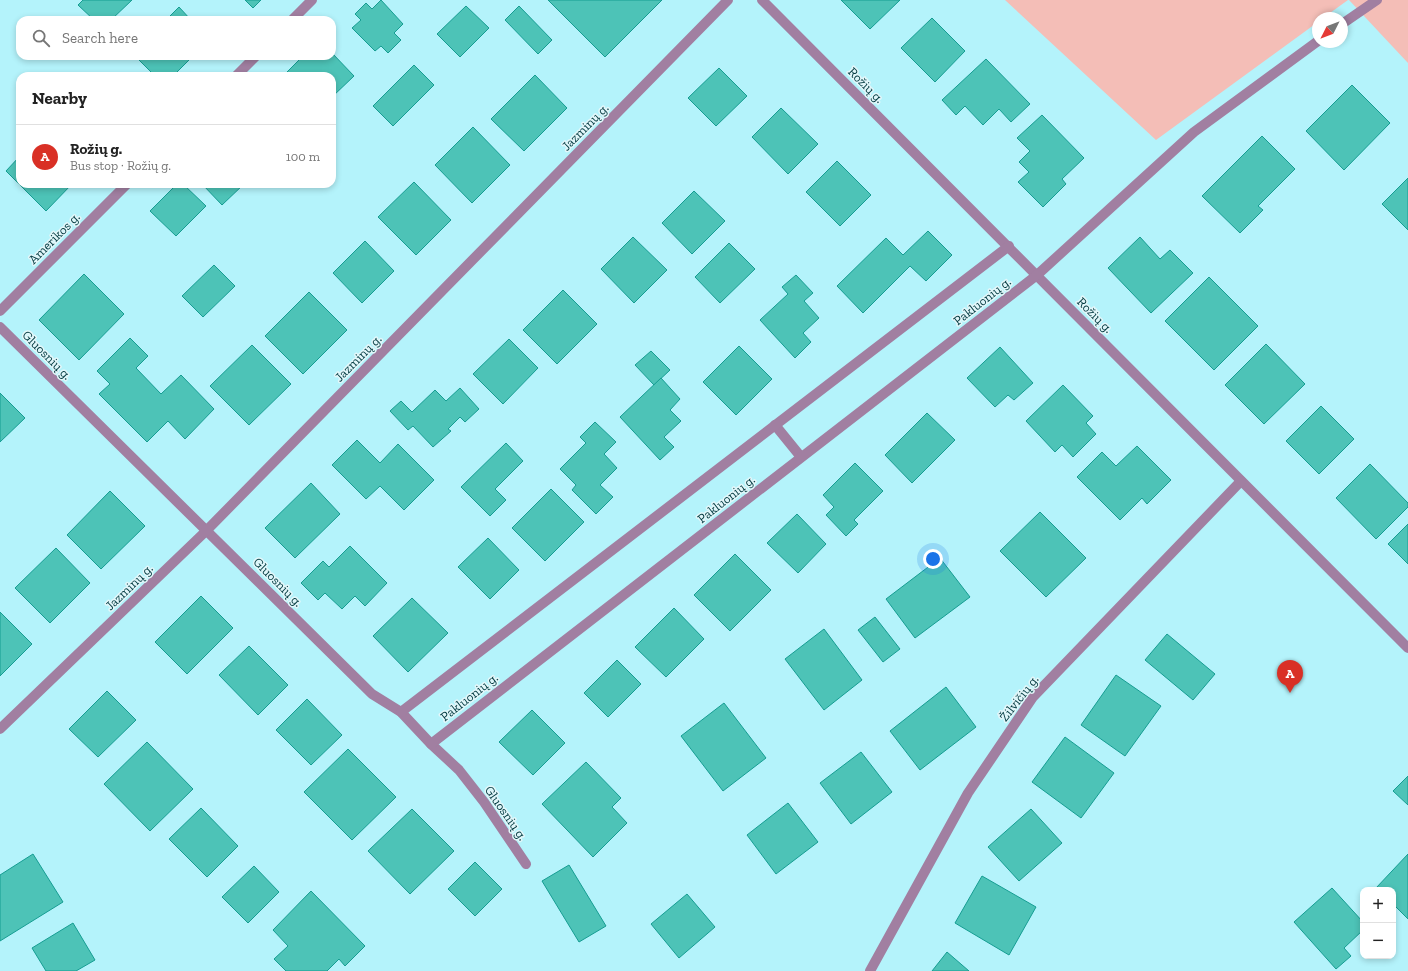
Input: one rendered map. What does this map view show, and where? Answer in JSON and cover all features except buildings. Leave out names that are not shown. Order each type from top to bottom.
[{"type":"street","points":[[296,16],[312,0]]},
{"type":"street","name":"Jazminų g.","points":[[0,729],[206,531],[728,0]]},
{"type":"street","name":"Rožių g.","points":[[762,0],[1009,246],[1036,275],[1408,648]]},
{"type":"street","points":[[1348,20],[1377,0]]},
{"type":"street","name":"Pakluonių g.","points":[[430,744],[1036,275],[1194,132],[1312,45]]},
{"type":"street","points":[[240,72],[252,60]]},
{"type":"street","name":"Amerikos g.","points":[[0,311],[123,188]]},
{"type":"street","name":"Pakluonių g.","points":[[401,712],[1009,246]]},
{"type":"street","name":"Gluosnių g.","points":[[0,327],[372,694],[401,712],[430,744],[459,770],[484,802],[526,864]]},
{"type":"street","points":[[776,425],[801,457]]},
{"type":"street","name":"Žilvičių g.","points":[[870,971],[968,793],[1033,697],[1241,481]]},
{"type":"shaded area","points":[[1005,0],[1348,0],[1331,12],[1312,12],[1312,26],[1156,140]]},
{"type":"shaded area","points":[[1349,0],[1408,0],[1408,63]]},
{"type":"place","name":"Rožių g.","points":[[1290,693]]}]
